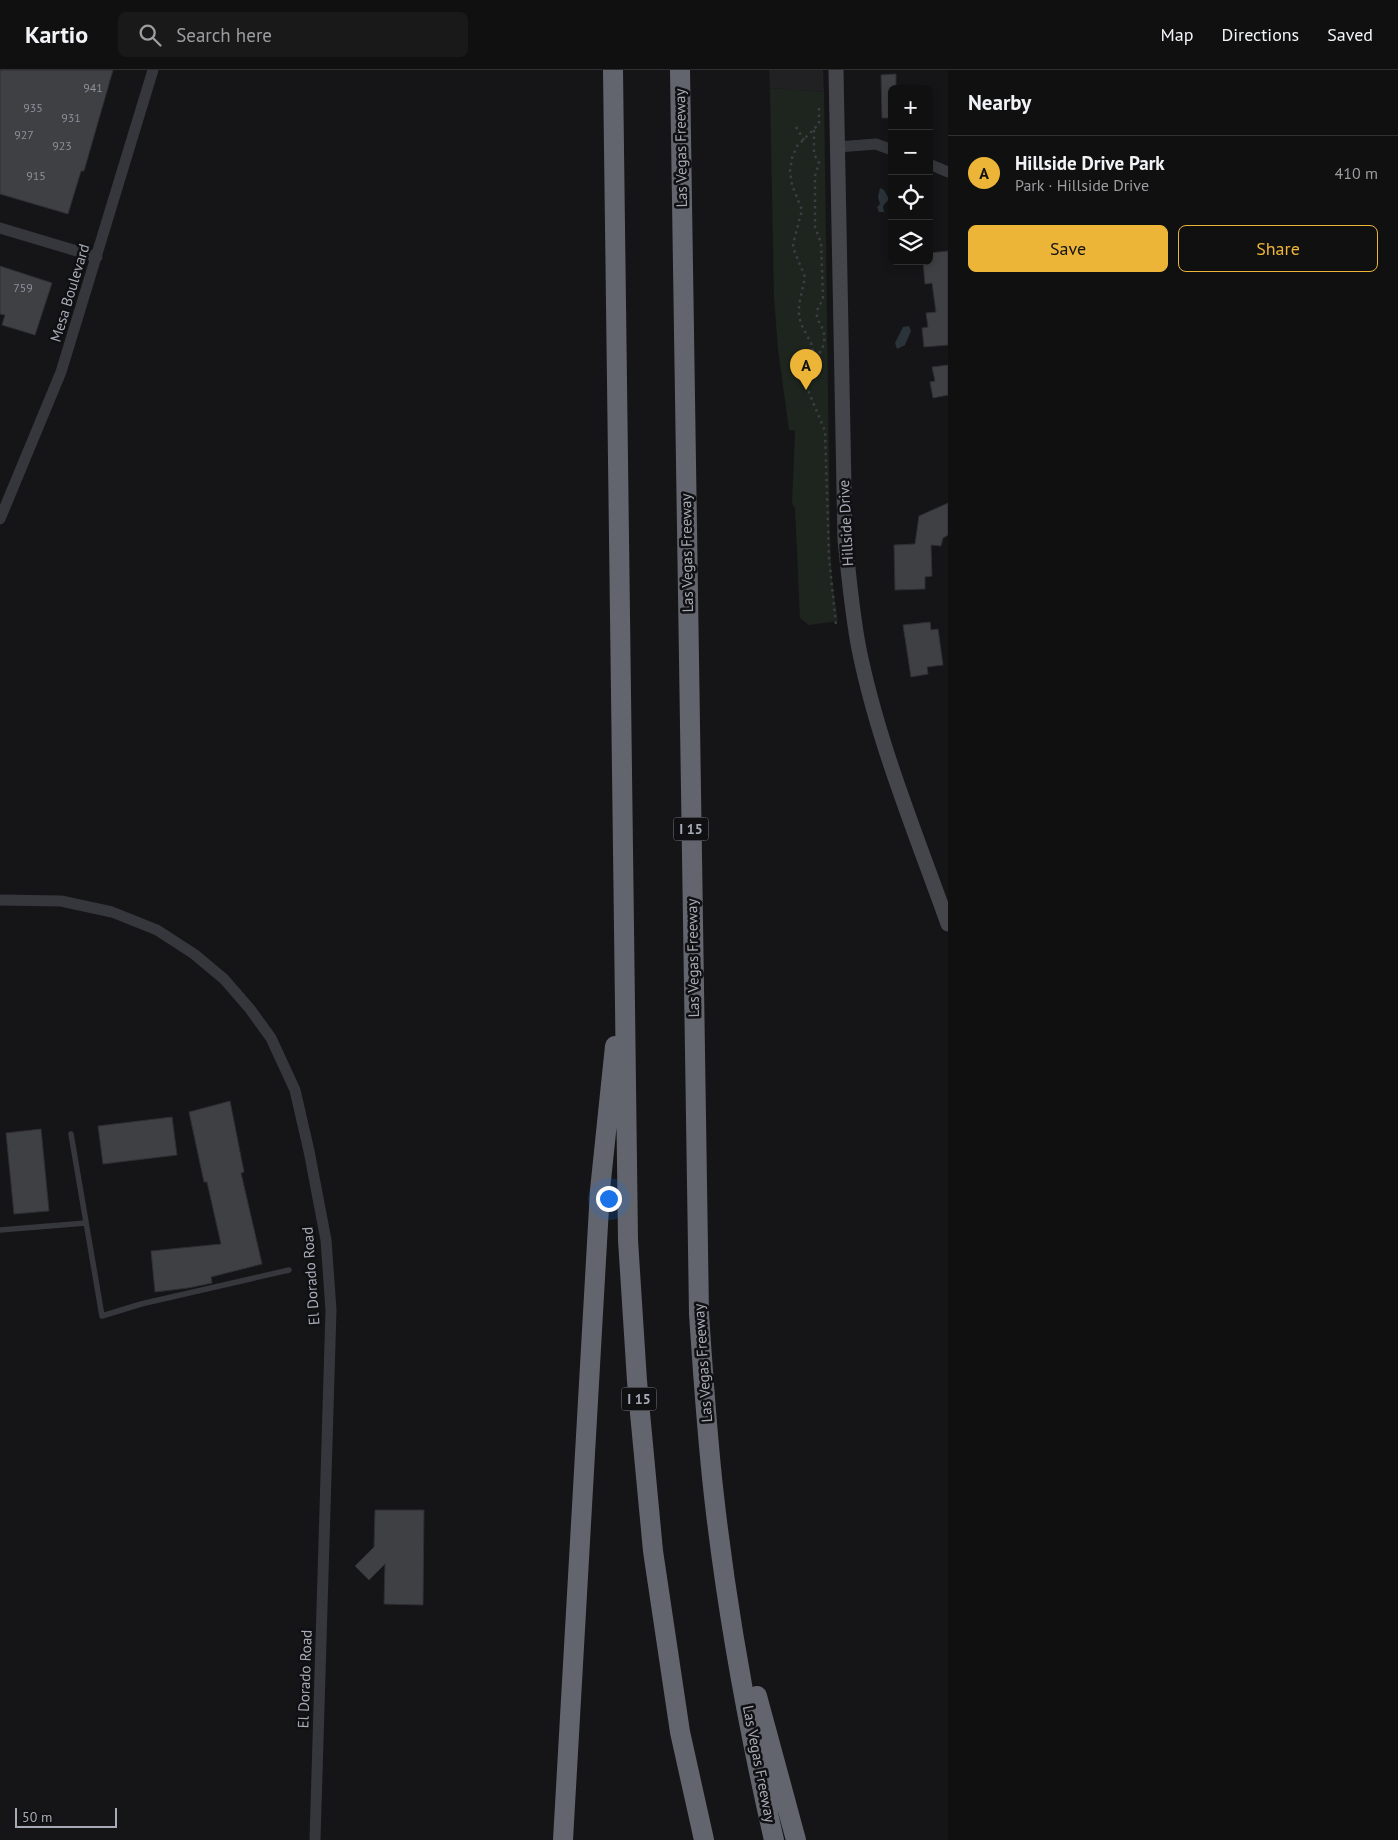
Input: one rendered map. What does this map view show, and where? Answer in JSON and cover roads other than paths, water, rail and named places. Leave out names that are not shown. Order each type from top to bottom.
[{"type":"highway","name":"I 15","points":[[613,70],[628,1240],[637,1381],[654,1561],[680,1732],[704,1840]]},
{"type":"highway","name":"Las Vegas Freeway","points":[[680,70],[699,1314],[714,1496],[726,1586],[758,1772],[774,1840]]},
{"type":"highway","points":[[563,1840],[600,1190],[624,954]]},
{"type":"highway","points":[[726,1586],[796,1840]]},
{"type":"main road","name":"Hillside Drive","points":[[836,70],[845,540],[852,606],[859,650],[883,739],[948,924]]},
{"type":"street","name":"Mesa Boulevard","points":[[0,519],[61,372],[154,70]]},
{"type":"street","points":[[838,147],[876,144],[888,148]]},
{"type":"street","points":[[933,166],[948,172]]},
{"type":"street","points":[[0,228],[97,257]]},
{"type":"street","name":"El Dorado Road","points":[[0,900],[61,901],[112,912],[157,930],[194,954],[224,979],[250,1009],[271,1038],[295,1090],[326,1240],[331,1310],[315,1840]]},
{"type":"lane","points":[[71,1134],[102,1316],[141,1304],[289,1270]]},
{"type":"lane","points":[[0,1230],[86,1223]]},
{"type":"place","name":"Hillside Drive Park","points":[[806,390]]}]
